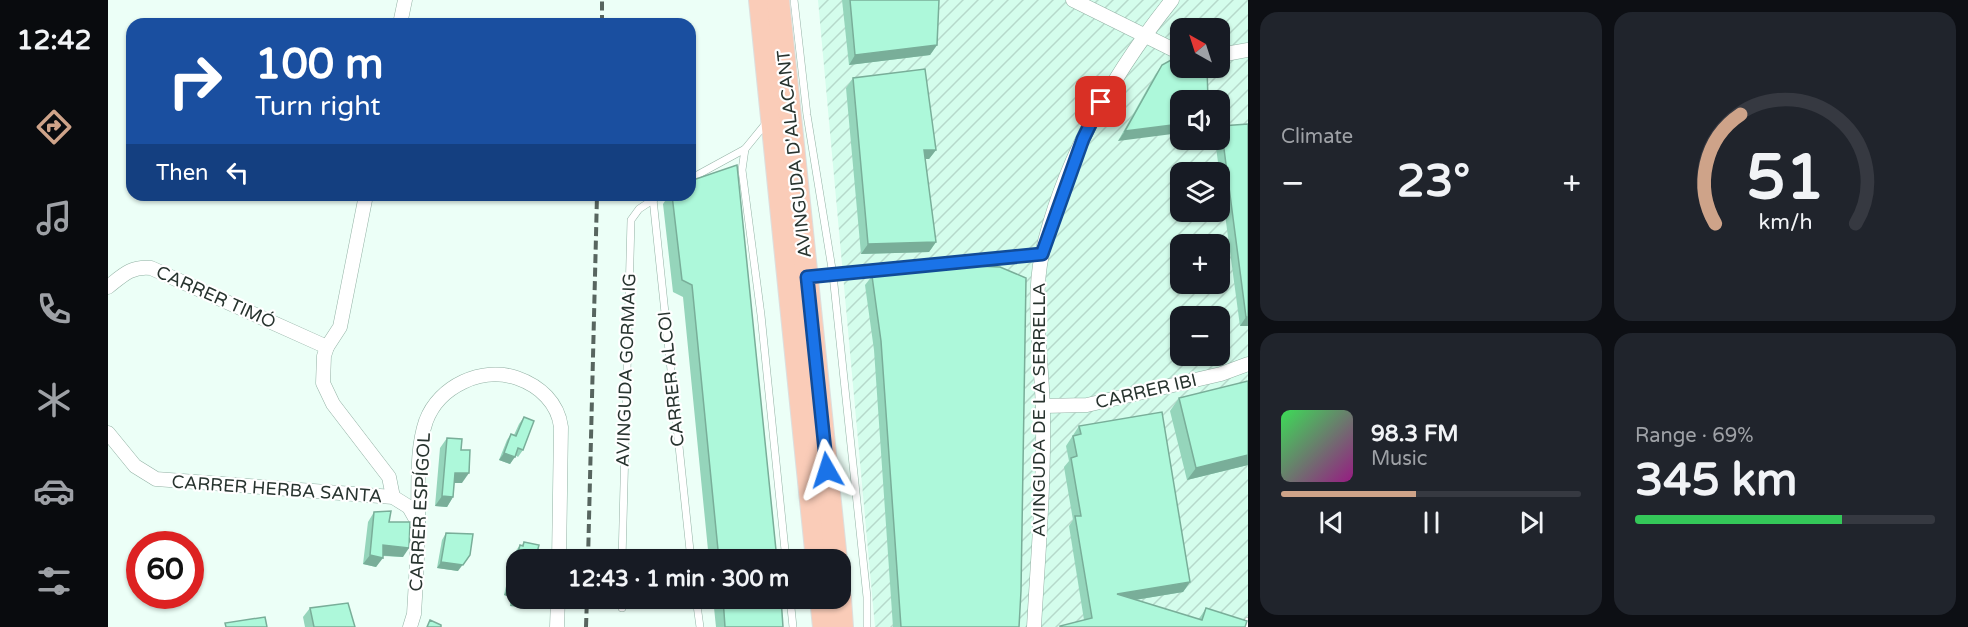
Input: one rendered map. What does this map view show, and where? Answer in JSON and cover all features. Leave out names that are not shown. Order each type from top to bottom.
[{"type":"main road","name":"AVINGUDA D'ALACANT","points":[[759,0],[816,549]]},
{"type":"main road","name":"AVINGUDA D'ALACANT","points":[[778,0],[835,549]]},
{"type":"main road","points":[[822,609],[824,627]]},
{"type":"main road","points":[[841,609],[842,627]]},
{"type":"street","points":[[401,18],[405,0]]},
{"type":"street","points":[[1073,0],[1170,49]]},
{"type":"street","name":"AVINGUDA DE LA SERRELLA","points":[[1034,627],[1043,406],[1038,288],[1042,254],[1083,139],[1111,84],[1172,0]]},
{"type":"street","points":[[1230,53],[1248,50]]},
{"type":"street","points":[[365,201],[340,327],[327,346],[323,369],[327,393],[389,477],[393,497]]},
{"type":"street","name":"CARRER TIMÓ","points":[[108,287],[129,270],[139,267],[151,268],[327,346]]},
{"type":"street","name":"CARRER IBI","points":[[1043,406],[1087,405],[1221,374],[1248,364]]},
{"type":"street","name":"CARRER ESPÍGOL","points":[[410,627],[414,614],[424,430],[436,404],[448,391],[474,378],[493,374],[513,376],[532,385],[550,399],[560,419],[558,549]]},
{"type":"street","name":"CARRER HERBA SANTA","points":[[108,433],[140,470],[156,479],[168,482],[393,497],[409,507],[418,523]]},
{"type":"street","points":[[557,627],[558,609]]},
{"type":"lane","points":[[794,0],[807,115],[833,275],[864,561],[867,627]]},
{"type":"lane","points":[[696,176],[746,149],[771,117]]},
{"type":"lane","points":[[746,149],[742,170],[761,315],[785,549]]},
{"type":"lane","name":"AVINGUDA GORMAIG","points":[[622,549],[631,220],[652,201]]},
{"type":"lane","name":"CARRER ALCOI","points":[[656,201],[669,367],[690,549]]},
{"type":"lane","points":[[807,277],[1042,254]]},
{"type":"lane","points":[[698,609],[700,627]]},
{"type":"lane","points":[[791,609],[793,627]]},
{"type":"lane","points":[[1246,627],[1248,621]]},
{"type":"shaded area","points":[[818,0],[1248,0],[1248,627],[875,627]]},
{"type":"building","points":[[850,0],[939,0],[937,45],[855,55]]},
{"type":"building","points":[[1170,61],[1170,78],[1207,78],[1208,90],[1170,90],[1170,125],[1125,131],[1162,65]]},
{"type":"building","points":[[925,69],[936,150],[924,150],[936,242],[868,244],[853,78]]},
{"type":"building","points":[[1248,124],[1248,317],[1246,317],[1230,195],[1230,162],[1226,162],[1224,150],[1230,150],[1230,125]]},
{"type":"building","points":[[737,165],[776,549],[718,549],[692,285],[682,280],[673,201],[696,201],[696,179]]},
{"type":"building","points":[[975,266],[1000,267],[1026,278],[1019,627],[901,627],[881,341],[872,276]]},
{"type":"building","points":[[1248,381],[1248,455],[1196,468],[1179,398]]},
{"type":"building","points":[[1162,412],[1190,582],[1117,594],[1202,620],[1206,608],[1247,621],[1245,627],[1060,627],[1092,618],[1075,516],[1081,516],[1071,458],[1077,456],[1073,436],[1081,434],[1079,426]]},
{"type":"building","points":[[524,417],[534,421],[523,450],[518,448],[515,457],[504,453],[511,434],[516,436]]},
{"type":"building","points":[[447,438],[462,439],[461,450],[470,450],[469,473],[455,473],[453,497],[442,496]]},
{"type":"building","points":[[391,511],[389,522],[410,522],[409,548],[383,545],[383,558],[370,555],[374,512]]},
{"type":"building","points":[[446,533],[473,534],[470,555],[463,565],[441,562]]},
{"type":"building","points":[[524,542],[539,545],[538,549],[519,549],[520,545],[523,546]]},
{"type":"building","points":[[348,603],[355,627],[314,627],[310,608]]},
{"type":"building","points":[[724,609],[782,609],[783,627],[725,627]]},
{"type":"building","points":[[265,617],[267,627],[226,627],[225,623]]},
{"type":"building","points":[[430,620],[441,625],[441,627],[427,627]]},
{"type":"railway","points":[[602,0],[602,18]]},
{"type":"railway","points":[[588,549],[597,201]]},
{"type":"railway","points":[[586,627],[587,609]]},
{"type":"route","points":[[827,470],[807,277],[1042,254],[1055,210],[1083,139],[1101,102]]}]
